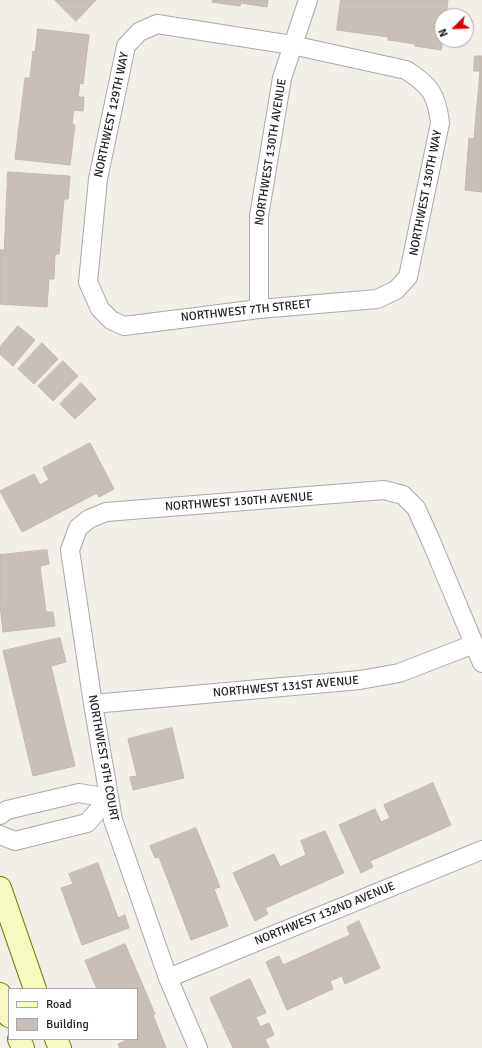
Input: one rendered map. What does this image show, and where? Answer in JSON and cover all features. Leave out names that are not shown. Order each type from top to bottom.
[{"type":"street","name":"NORTHWEST 130TH AVENUE","points":[[259,309],[259,216],[282,78],[308,0]]},
{"type":"street","name":"NORTHWEST 129TH WAY","points":[[100,309],[88,282],[97,186],[126,46],[139,32],[157,24],[292,45],[406,70],[419,78],[432,93]]},
{"type":"street","name":"NORTHWEST 130TH WAY","points":[[396,290],[408,277],[440,123],[438,107],[432,93]]},
{"type":"street","name":"NORTHWEST 7TH STREET","points":[[100,309],[111,320],[124,326],[259,309],[376,299],[396,290]]},
{"type":"street","name":"NORTHWEST 130TH AVENUE","points":[[78,528],[89,520],[106,512],[384,490],[403,495],[416,508],[431,540],[474,644]]},
{"type":"street","name":"NORTHWEST 9TH COURT","points":[[78,528],[70,550],[93,704],[113,820],[168,978],[198,1048]]},
{"type":"street","points":[[474,644],[482,663]]},
{"type":"street","name":"NORTHWEST 131ST AVENUE","points":[[93,704],[360,680],[399,674],[474,644]]},
{"type":"street","points":[[0,815],[7,810],[79,793],[109,798]]},
{"type":"street","points":[[0,835],[15,842],[87,823],[109,798]]},
{"type":"street","name":"NORTHWEST 132ND AVENUE","points":[[168,978],[482,850]]},
{"type":"street","points":[[0,888],[35,988]]},
{"type":"street","points":[[0,994],[8,1014]]},
{"type":"building","points":[[55,0],[96,0],[76,21]]},
{"type":"building","points":[[213,0],[268,0],[267,7],[241,3],[240,6],[212,2]]},
{"type":"building","points":[[341,0],[448,0],[447,8],[434,8],[434,48],[441,48],[441,50],[388,40],[388,37],[337,30]]},
{"type":"building","points":[[38,29],[89,35],[83,84],[80,83],[78,97],[84,97],[83,111],[74,110],[72,124],[75,125],[70,165],[15,159],[25,78],[30,78],[33,51],[35,52]]},
{"type":"building","points":[[475,56],[482,56],[482,192],[465,190],[469,138],[474,139],[480,71],[474,71]]},
{"type":"building","points":[[8,172],[70,176],[68,199],[64,199],[59,254],[55,254],[54,279],[49,279],[47,307],[0,304],[0,250],[4,250]]},
{"type":"building","points":[[18,326],[35,340],[13,366],[0,354],[0,347]]},
{"type":"building","points":[[42,343],[58,359],[34,384],[18,369]]},
{"type":"building","points":[[63,361],[78,376],[53,401],[38,386]]},
{"type":"building","points":[[81,383],[96,399],[75,419],[60,404]]},
{"type":"building","points":[[90,443],[114,489],[99,497],[97,493],[22,532],[0,491],[34,474],[40,485],[49,480],[43,468]]},
{"type":"building","points":[[47,550],[49,564],[40,566],[46,612],[53,612],[55,626],[3,632],[0,604],[0,555]]},
{"type":"building","points":[[60,638],[66,662],[51,666],[75,766],[33,776],[3,651]]},
{"type":"building","points":[[172,728],[184,778],[133,790],[130,777],[137,776],[128,739]]},
{"type":"building","points":[[433,783],[451,825],[370,861],[373,867],[361,873],[339,825],[375,809],[381,822],[390,818],[384,805]]},
{"type":"building","points":[[196,828],[220,887],[214,889],[228,926],[191,940],[159,857],[155,858],[150,846]]},
{"type":"building","points":[[325,831],[344,873],[265,908],[268,914],[255,921],[233,873],[274,854],[280,867],[306,855],[301,841]]},
{"type":"building","points":[[98,863],[118,918],[125,915],[129,928],[82,945],[61,888],[73,884],[69,874]]},
{"type":"building","points":[[359,921],[380,968],[345,984],[342,976],[330,981],[333,989],[287,1010],[266,962],[279,956],[283,965],[350,935],[347,927]]},
{"type":"building","points":[[125,944],[155,1014],[153,1015],[166,1048],[120,1048],[118,1044],[127,1040],[138,1040],[138,988],[97,988],[85,961]]},
{"type":"building","points":[[250,979],[266,1013],[256,1017],[260,1027],[269,1023],[274,1035],[265,1039],[269,1048],[233,1048],[210,998]]}]
